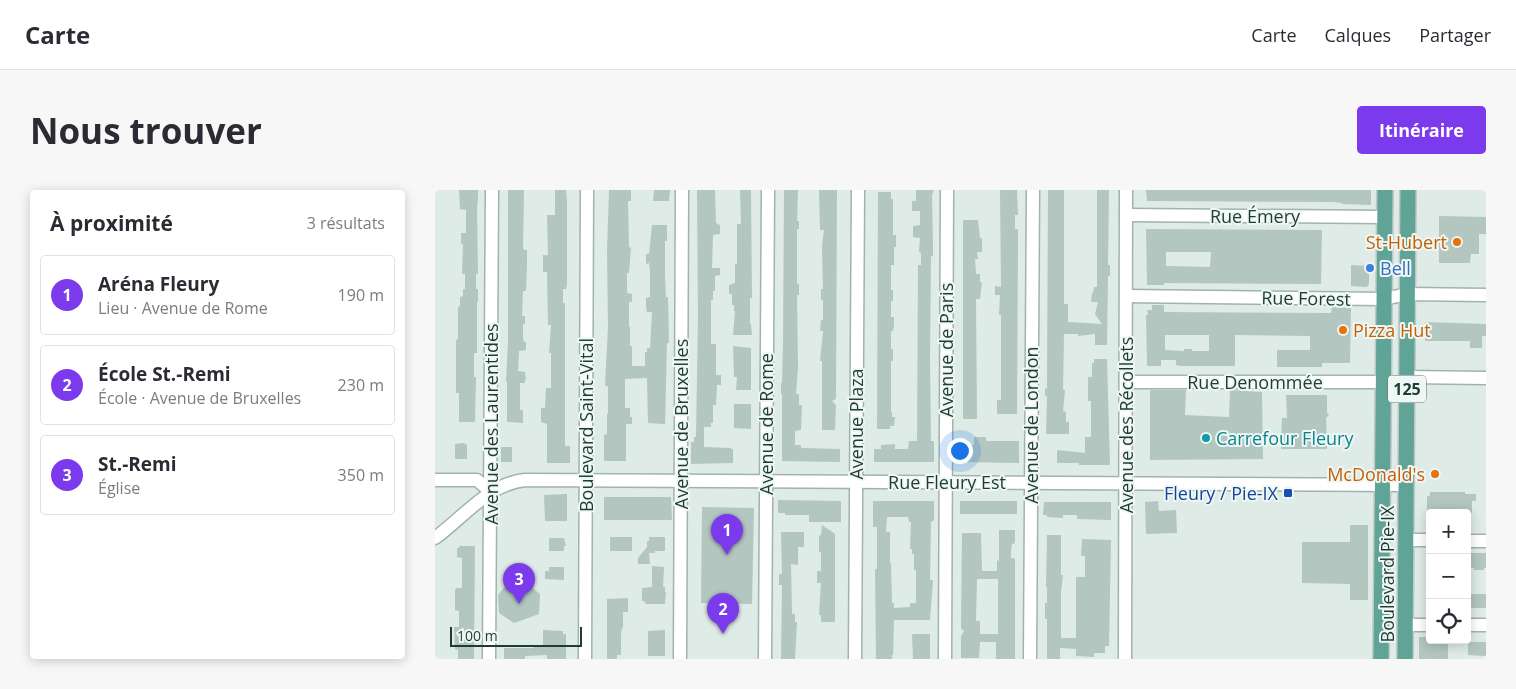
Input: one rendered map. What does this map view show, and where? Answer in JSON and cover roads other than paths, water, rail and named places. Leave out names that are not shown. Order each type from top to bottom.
[{"type":"main road","name":"Boulevard Pie-IX","points":[[1381,659],[1385,190]]},
{"type":"main road","name":"Boulevard Pie-IX","points":[[1405,659],[1408,190]]},
{"type":"street","name":"Avenue des Laurentides","points":[[489,659],[492,190]]},
{"type":"street","name":"Boulevard Saint-Vital","points":[[585,659],[587,190]]},
{"type":"street","name":"Avenue de Bruxelles","points":[[680,659],[682,190]]},
{"type":"street","name":"Avenue de Rome","points":[[765,659],[768,190]]},
{"type":"street","name":"Avenue Plaza","points":[[855,659],[858,190]]},
{"type":"street","name":"Avenue de Paris","points":[[945,659],[947,190]]},
{"type":"street","name":"Avenue de London","points":[[1030,659],[1033,190]]},
{"type":"street","name":"Avenue des Récollets","points":[[1125,659],[1126,190]]},
{"type":"street","name":"Rue Émery","points":[[1126,215],[1385,217]]},
{"type":"street","name":"Rue Forest","points":[[1126,296],[1384,299],[1407,294],[1486,295]]},
{"type":"street","points":[[1407,377],[1486,378]]},
{"type":"street","name":"Rue Denommée","points":[[1126,382],[1383,382]]},
{"type":"street","points":[[435,480],[477,480],[491,492]]},
{"type":"street","name":"Rue Fleury Est","points":[[435,538],[491,492],[510,482],[525,480],[1406,485]]},
{"type":"street","points":[[1406,540],[1426,540]]},
{"type":"street","points":[[1471,541],[1486,541]]},
{"type":"street","points":[[1405,625],[1426,625]]},
{"type":"street","points":[[1471,625],[1486,625]]},
{"type":"place","name":"St-Hubert","points":[[1457,242]]},
{"type":"place","name":"Bell","points":[[1370,268]]},
{"type":"place","name":"Pizza Hut","points":[[1343,330]]},
{"type":"place","name":"Carrefour Fleury","points":[[1206,438]]},
{"type":"place","name":"McDonald's","points":[[1435,474]]},
{"type":"place","name":"Fleury / Pie-IX","points":[[1288,493]]},
{"type":"place","name":"Aréna Fleury","points":[[727,555]]},
{"type":"place","name":"St.-Remi","points":[[519,604]]},
{"type":"place","name":"École St.-Remi","points":[[723,634]]}]
